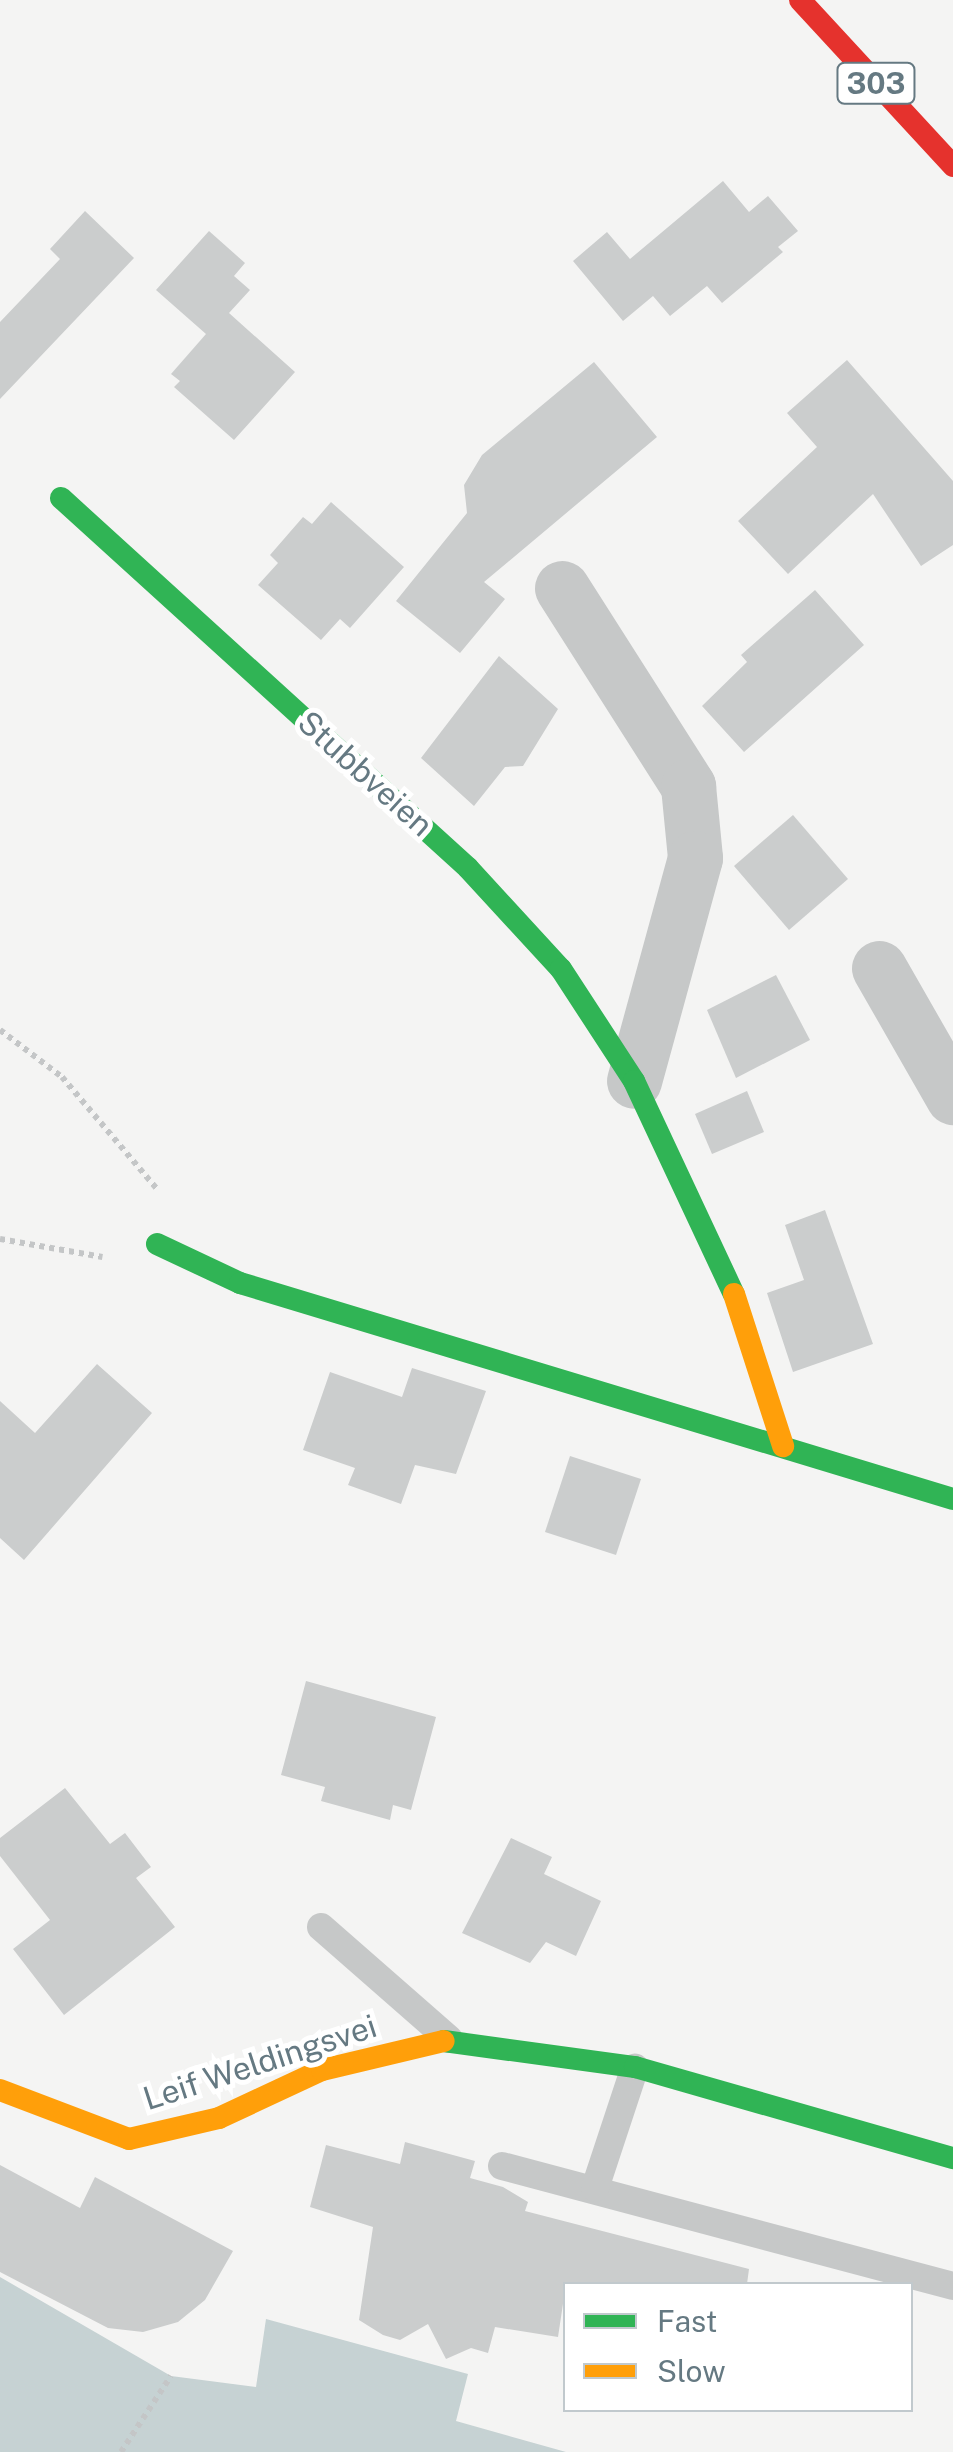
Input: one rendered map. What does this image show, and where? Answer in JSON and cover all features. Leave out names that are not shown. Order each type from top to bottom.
[{"type":"street","name":"303","points":[[800,0],[953,166]]},
{"type":"street","name":"Stubbveien","points":[[62,498],[468,868],[561,969],[634,1081],[722,1258],[783,1446]]},
{"type":"street","points":[[562,588],[688,786],[696,858],[634,1081]]},
{"type":"street","points":[[879,968],[953,1097]]},
{"type":"street","points":[[157,1244],[240,1283],[953,1500]]},
{"type":"street","name":"Leif Weldingsvei","points":[[0,2090],[130,2139],[218,2118],[322,2070],[450,2040],[635,2067],[953,2158]]},
{"type":"lane","points":[[321,1927],[389,1994],[450,2040]]},
{"type":"lane","points":[[595,2188],[635,2067]]},
{"type":"lane","points":[[502,2166],[953,2286]]},
{"type":"path","points":[[0,1030],[62,1078],[158,1184],[157,1244],[122,1260],[0,1239]]},
{"type":"path","points":[[121,2452],[172,2376]]},
{"type":"shaded area","points":[[0,2277],[171,2376],[256,2387],[266,2319],[468,2374],[456,2421],[566,2452],[0,2452]]},
{"type":"building","points":[[723,181],[749,212],[768,196],[798,231],[778,247],[783,252],[722,303],[707,286],[670,316],[653,296],[623,321],[573,261],[607,232],[630,259]]},
{"type":"building","points":[[85,211],[134,258],[0,399],[0,322],[60,259],[50,249]]},
{"type":"building","points":[[209,231],[245,263],[234,276],[250,290],[229,313],[295,372],[234,440],[174,387],[180,381],[171,374],[206,334],[156,290]]},
{"type":"building","points":[[847,360],[953,481],[953,545],[921,566],[873,494],[788,574],[738,521],[817,447],[787,413]]},
{"type":"building","points":[[594,362],[657,437],[484,582],[505,599],[460,653],[396,601],[467,513],[464,485],[482,455]]},
{"type":"building","points":[[331,502],[404,567],[350,628],[340,619],[321,640],[258,585],[278,563],[270,555],[303,517],[312,524]]},
{"type":"building","points":[[815,590],[864,645],[744,752],[702,706],[747,662],[741,655]]},
{"type":"building","points":[[499,656],[558,709],[523,766],[505,767],[474,806],[421,758]]},
{"type":"building","points":[[793,815],[848,879],[789,930],[734,866]]},
{"type":"building","points":[[776,975],[810,1040],[736,1078],[707,1010]]},
{"type":"building","points":[[747,1091],[764,1132],[712,1154],[695,1114]]},
{"type":"building","points":[[825,1210],[873,1344],[793,1372],[767,1293],[804,1280],[785,1225]]},
{"type":"building","points":[[97,1364],[152,1413],[24,1560],[0,1538],[0,1401],[35,1433]]},
{"type":"building","points":[[412,1368],[486,1391],[456,1474],[415,1465],[401,1504],[348,1485],[355,1468],[303,1450],[330,1372],[402,1397]]},
{"type":"building","points":[[570,1456],[641,1479],[616,1555],[545,1532]]},
{"type":"building","points":[[306,1681],[436,1717],[411,1810],[393,1805],[390,1820],[321,1801],[325,1787],[281,1775]]},
{"type":"building","points":[[65,1788],[110,1844],[125,1833],[151,1867],[136,1878],[175,1927],[64,2015],[13,1949],[50,1920],[0,1856],[0,1838]]},
{"type":"building","points":[[511,1838],[552,1857],[544,1874],[601,1901],[576,1956],[546,1942],[530,1963],[462,1933]]},
{"type":"building","points":[[405,2142],[475,2161],[470,2178],[503,2187],[528,2202],[525,2211],[749,2269],[747,2282],[563,2282],[558,2337],[495,2327],[488,2353],[471,2348],[446,2359],[428,2324],[400,2340],[359,2320],[373,2227],[310,2207],[326,2145],[400,2164]]},
{"type":"building","points":[[0,2165],[80,2208],[95,2177],[233,2251],[205,2300],[178,2322],[143,2332],[108,2328],[0,2272]]},
{"type":"traffic: fast","points":[[61,498],[468,868],[561,969],[634,1081],[734,1294]]},
{"type":"traffic: fast","points":[[157,1244],[240,1283],[953,1499]]},
{"type":"traffic: fast","points":[[444,2041],[635,2067],[953,2158]]},
{"type":"traffic: slow","points":[[734,1294],[783,1446]]},
{"type":"traffic: slow","points":[[0,2090],[129,2139],[219,2118],[322,2070],[444,2041]]},
{"type":"traffic: jam","points":[[800,0],[953,166]]}]
